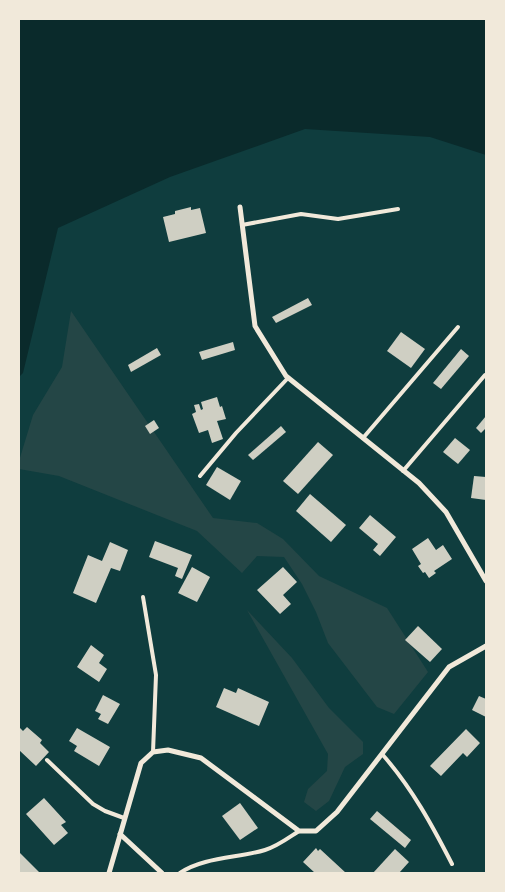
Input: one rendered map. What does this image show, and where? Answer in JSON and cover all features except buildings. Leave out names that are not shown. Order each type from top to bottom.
[{"type":"street","points":[[240,206],[255,326],[288,378],[418,483],[446,512],[486,581]]},
{"type":"street","points":[[109,873],[141,763],[153,752],[168,750],[201,758],[299,831],[316,831],[338,812],[449,667],[486,646]]},
{"type":"street","points":[[120,834],[162,873]]},
{"type":"lane","points":[[242,225],[301,214],[338,219],[398,209]]},
{"type":"lane","points":[[362,438],[458,327]]},
{"type":"lane","points":[[403,471],[485,375]]},
{"type":"lane","points":[[200,476],[236,433],[288,378]]},
{"type":"lane","points":[[143,597],[156,676],[153,752]]},
{"type":"lane","points":[[382,754],[400,775],[431,823],[452,864]]},
{"type":"lane","points":[[47,760],[93,804],[124,818]]},
{"type":"lane","points":[[180,873],[210,861],[265,850],[278,845],[299,831]]},
{"type":"shaded area","points":[[19,19],[486,19],[486,155],[430,137],[305,129],[170,177],[58,228],[23,373],[19,377]]},
{"type":"shaded area","points":[[71,311],[213,518],[257,523],[283,539],[319,576],[387,608],[428,672],[394,714],[377,707],[328,643],[316,612],[302,584],[284,557],[257,556],[242,573],[197,531],[59,476],[19,469],[19,461],[33,415],[62,367]]},
{"type":"shaded area","points":[[247,610],[292,658],[329,708],[363,742],[363,754],[345,767],[329,801],[316,811],[304,802],[308,789],[327,771],[328,754]]}]
